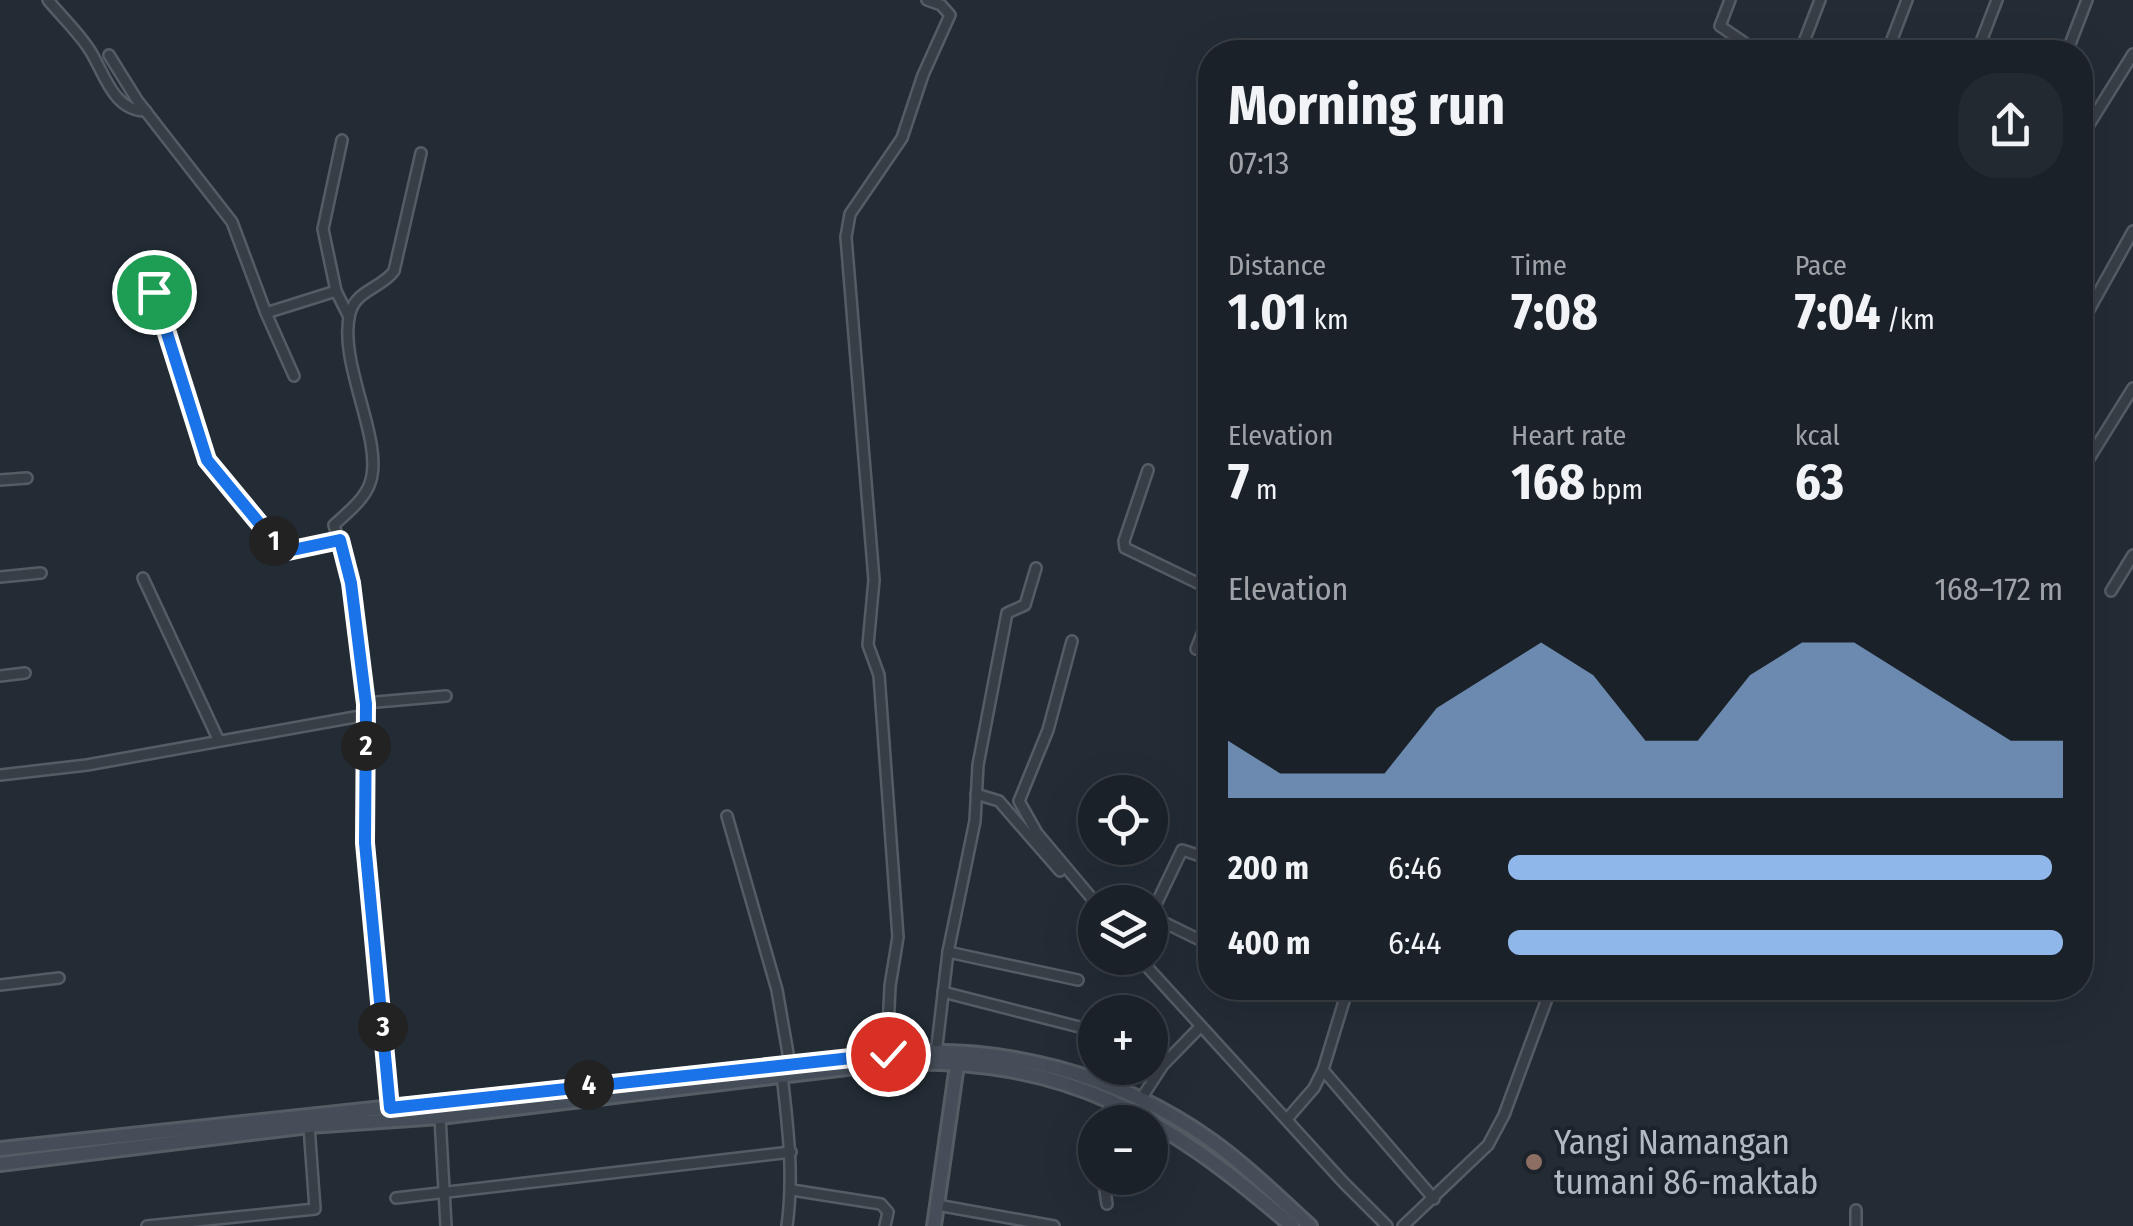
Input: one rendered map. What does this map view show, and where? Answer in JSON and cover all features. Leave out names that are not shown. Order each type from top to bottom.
[{"type":"main road","points":[[0,1164],[309,1126],[440,1117],[888,1054],[958,1057],[1043,1064],[1111,1094],[1198,1149],[1292,1226]]},
{"type":"main road","points":[[0,1149],[936,1056]]},
{"type":"main road","points":[[934,1226],[958,1057]]},
{"type":"main road","points":[[1111,1094],[1142,1099],[1213,1142],[1310,1226]]},
{"type":"street","points":[[48,0],[89,49],[105,85],[136,111],[146,111]]},
{"type":"street","points":[[888,1054],[890,986],[898,937],[879,675],[868,645],[874,580],[846,237],[850,214],[902,138],[922,75],[950,15],[941,5],[926,0]]},
{"type":"street","points":[[1730,0],[1720,26],[1740,40]]},
{"type":"street","points":[[1805,40],[1820,0]]},
{"type":"street","points":[[1892,40],[1907,0]]},
{"type":"street","points":[[1982,40],[1997,0]]},
{"type":"street","points":[[2072,40],[2087,0]]},
{"type":"street","points":[[2093,118],[2133,54]]},
{"type":"street","points":[[109,55],[146,111],[232,222],[294,376]]},
{"type":"street","points":[[342,140],[323,229],[336,291],[349,318]]},
{"type":"street","points":[[390,1108],[365,843],[366,704],[351,583],[334,525],[370,484],[370,446],[351,368],[351,309],[365,291],[394,271],[421,153]]},
{"type":"street","points":[[2093,303],[2133,231]]},
{"type":"street","points":[[266,313],[336,291]]},
{"type":"street","points":[[154,292],[207,460],[283,552],[340,540]]},
{"type":"street","points":[[2093,452],[2133,388]]},
{"type":"street","points":[[1148,470],[1124,541],[1126,548],[1198,583]]},
{"type":"street","points":[[0,480],[27,478]]},
{"type":"street","points":[[2111,591],[2133,555]]},
{"type":"street","points":[[936,1056],[948,952],[974,821],[978,765],[1007,613],[1025,605],[1036,568]]},
{"type":"street","points":[[0,578],[41,573]]},
{"type":"street","points":[[143,578],[218,740]]},
{"type":"street","points":[[1072,641],[1048,730],[1019,800],[1037,833],[1081,885]]},
{"type":"street","points":[[1196,648],[1198,643]]},
{"type":"street","points":[[0,676],[24,673]]},
{"type":"street","points":[[366,704],[446,696]]},
{"type":"street","points":[[0,775],[87,765],[366,716]]},
{"type":"street","points":[[976,794],[999,801],[1078,891]]},
{"type":"street","points":[[728,816],[777,990],[791,1152],[792,1190],[787,1226]]},
{"type":"street","points":[[1165,885],[1182,850],[1198,855]]},
{"type":"street","points":[[1168,925],[1198,939]]},
{"type":"street","points":[[948,952],[1078,980]]},
{"type":"street","points":[[1153,975],[1387,1226]]},
{"type":"street","points":[[0,985],[59,978]]},
{"type":"street","points":[[943,992],[1078,1027]]},
{"type":"street","points":[[1288,1119],[1314,1088],[1323,1070],[1344,1000]]},
{"type":"street","points":[[1404,1226],[1488,1145],[1546,1000]]},
{"type":"street","points":[[1168,1061],[1200,1027]]},
{"type":"street","points":[[1323,1070],[1434,1199]]},
{"type":"street","points":[[1142,1099],[1151,1085]]},
{"type":"street","points":[[1109,1105],[1111,1094]]},
{"type":"street","points":[[440,1117],[446,1226]]},
{"type":"street","points":[[147,1226],[315,1209],[309,1126]]},
{"type":"street","points":[[396,1198],[791,1152]]},
{"type":"street","points":[[792,1190],[881,1204],[888,1212],[885,1226]]},
{"type":"street","points":[[1105,1195],[1106,1204]]},
{"type":"street","points":[[937,1206],[1054,1226]]},
{"type":"street","points":[[1856,1210],[1856,1226]]},
{"type":"place","name":"Yangi Namangan tumani 86-maktab","points":[[1534,1162]]},
{"type":"route","points":[[154,292],[207,460],[283,552],[340,540],[351,583],[366,704],[365,843],[390,1108],[888,1054]]}]
